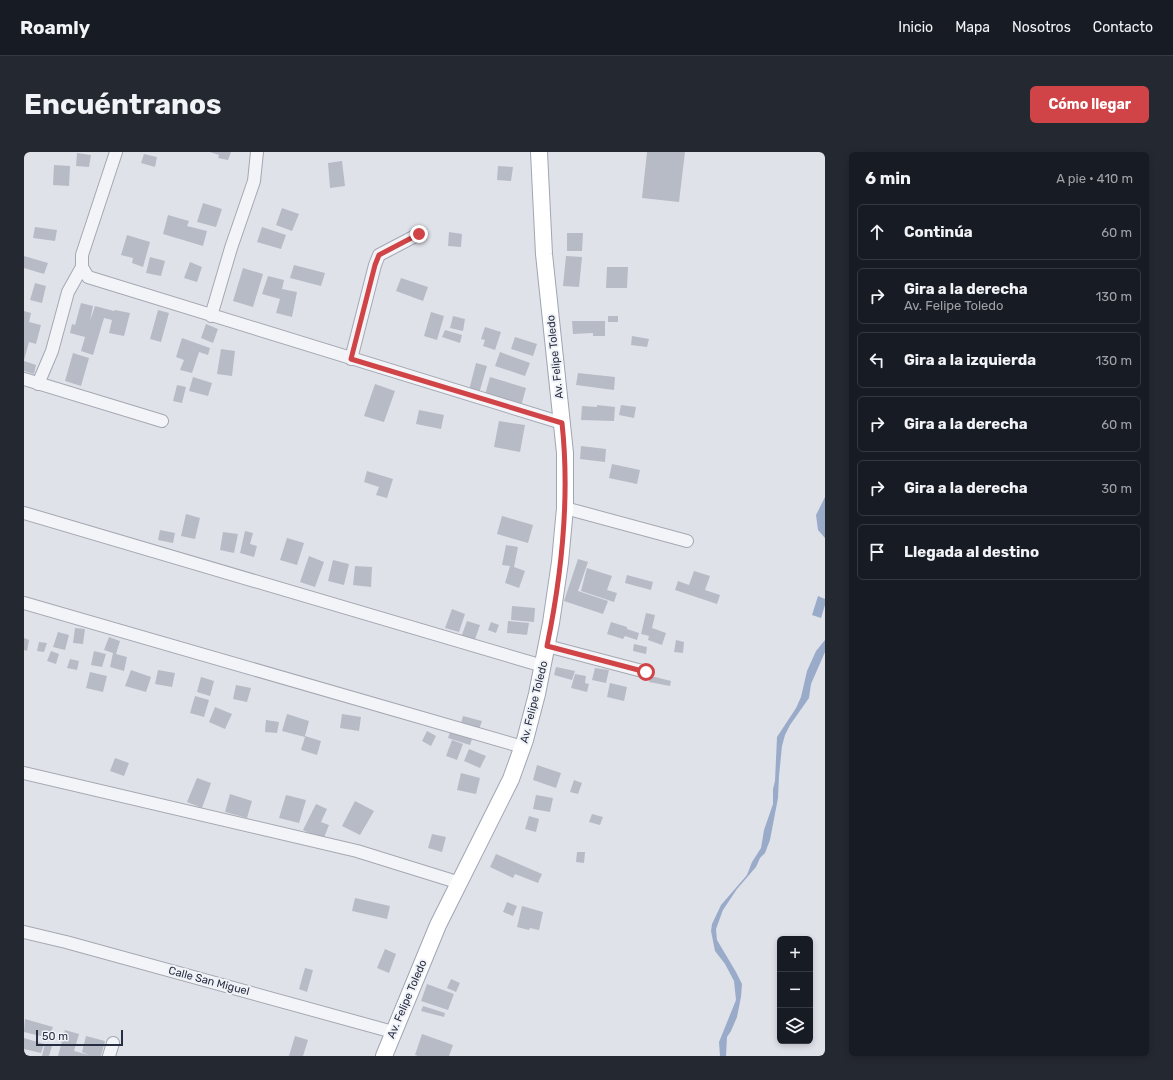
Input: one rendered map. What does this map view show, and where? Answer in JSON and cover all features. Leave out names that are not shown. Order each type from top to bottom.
[{"type":"main road","name":"Av. Felipe Toledo","points":[[384,1056],[438,925],[511,779],[523,747],[537,694],[551,623],[559,570],[565,508],[565,453],[544,254],[539,152]]},
{"type":"street","points":[[38,384],[52,350],[68,292],[82,267],[82,255],[116,152]]},
{"type":"street","points":[[211,316],[230,248],[254,181],[257,152]]},
{"type":"street","points":[[351,359],[375,265],[379,255],[419,234]]},
{"type":"street","points":[[82,267],[88,277],[562,423]]},
{"type":"street","points":[[24,379],[162,421]]},
{"type":"street","points":[[565,508],[687,541]]},
{"type":"street","points":[[24,513],[543,666]]},
{"type":"street","points":[[24,603],[523,747]]},
{"type":"street","points":[[547,646],[646,672]]},
{"type":"street","points":[[24,773],[357,851],[460,883]]},
{"type":"street","name":"Calle San Miguel","points":[[24,932],[66,942],[393,1032]]},
{"type":"street","points":[[109,1056],[113,1043]]},
{"type":"water","points":[[825,497],[825,538],[818,530],[816,515]]},
{"type":"water","points":[[818,596],[825,599],[825,605],[821,618],[812,615]]},
{"type":"water","points":[[825,640],[825,652],[811,684],[809,698],[790,725],[785,735],[782,746],[778,798],[770,840],[765,853],[760,858],[756,867],[737,889],[723,910],[716,929],[717,940],[742,984],[737,1017],[727,1037],[726,1056],[720,1056],[719,1042],[736,1000],[734,981],[725,964],[715,951],[711,931],[712,924],[721,905],[747,875],[752,862],[761,848],[764,830],[773,804],[777,737],[796,708],[801,697],[807,671],[816,651]]},
{"type":"building","points":[[210,152],[231,152],[228,160],[218,158],[219,155]]},
{"type":"building","points":[[647,152],[685,152],[679,202],[642,198]]},
{"type":"building","points":[[77,153],[91,155],[89,167],[76,166]]},
{"type":"building","points":[[144,154],[157,157],[155,167],[141,163]]},
{"type":"building","points":[[342,161],[345,186],[330,188],[328,163]]},
{"type":"building","points":[[54,165],[70,166],[69,186],[53,185]]},
{"type":"building","points":[[498,166],[513,167],[511,181],[497,180]]},
{"type":"building","points":[[203,203],[222,209],[216,227],[197,222]]},
{"type":"building","points":[[282,208],[299,214],[292,231],[276,225]]},
{"type":"building","points":[[168,215],[189,221],[187,226],[207,231],[203,246],[163,234]]},
{"type":"building","points":[[35,227],[57,230],[55,241],[33,238]]},
{"type":"building","points":[[262,227],[286,235],[281,249],[257,242]]},
{"type":"building","points":[[449,232],[462,234],[461,247],[448,246]]},
{"type":"building","points":[[567,233],[583,233],[582,251],[567,251]]},
{"type":"building","points":[[127,235],[150,242],[143,267],[132,263],[133,258],[121,255]]},
{"type":"building","points":[[24,256],[48,263],[44,274],[24,268]]},
{"type":"building","points":[[566,256],[582,257],[579,287],[563,286]]},
{"type":"building","points":[[150,257],[165,261],[161,276],[146,273]]},
{"type":"building","points":[[190,262],[202,267],[197,282],[184,278]]},
{"type":"building","points":[[294,265],[325,273],[321,286],[290,278]]},
{"type":"building","points":[[607,267],[628,267],[627,288],[606,288]]},
{"type":"building","points":[[243,268],[263,274],[253,307],[233,301]]},
{"type":"building","points":[[268,276],[284,280],[282,289],[297,292],[292,317],[276,313],[280,299],[262,294]]},
{"type":"building","points":[[401,278],[428,287],[423,301],[396,291]]},
{"type":"building","points":[[35,283],[46,286],[42,303],[30,300]]},
{"type":"building","points":[[81,303],[93,306],[90,321],[95,306],[130,313],[124,336],[109,333],[112,320],[104,318],[93,355],[81,351],[85,337],[70,333],[72,324],[75,325]]},
{"type":"building","points":[[158,310],[169,313],[161,342],[150,339]]},
{"type":"building","points":[[24,311],[31,313],[29,322],[41,325],[36,344],[29,342],[24,360]]},
{"type":"building","points":[[431,312],[444,316],[437,340],[424,336]]},
{"type":"building","points":[[453,316],[465,319],[463,331],[450,328]]},
{"type":"building","points":[[608,316],[618,316],[618,322],[608,322]]},
{"type":"building","points":[[572,321],[605,321],[605,336],[593,336],[593,333],[573,334]]},
{"type":"building","points":[[206,324],[218,329],[213,343],[201,338]]},
{"type":"building","points":[[485,327],[501,332],[495,350],[483,346],[485,340],[481,339]]},
{"type":"building","points":[[445,330],[462,335],[460,343],[442,337]]},
{"type":"building","points":[[632,336],[649,339],[647,347],[631,345]]},
{"type":"building","points":[[515,337],[537,344],[533,356],[511,349]]},
{"type":"building","points":[[182,338],[210,348],[208,355],[199,352],[192,373],[180,370],[184,360],[176,357]]},
{"type":"building","points":[[221,349],[235,351],[232,376],[217,374]]},
{"type":"building","points":[[500,352],[530,363],[525,376],[495,366]]},
{"type":"building","points":[[73,353],[89,358],[81,386],[65,381]]},
{"type":"building","points":[[24,361],[36,365],[34,374],[24,371]]},
{"type":"building","points":[[476,363],[487,366],[478,397],[468,394]]},
{"type":"building","points":[[578,373],[615,377],[614,390],[576,385]]},
{"type":"building","points":[[193,377],[212,383],[208,396],[189,391]]},
{"type":"building","points":[[490,377],[526,388],[520,410],[484,398]]},
{"type":"building","points":[[375,384],[395,391],[384,422],[364,416]]},
{"type":"building","points":[[177,385],[186,387],[182,403],[173,401]]},
{"type":"building","points":[[597,405],[615,407],[614,421],[581,420],[582,406],[597,407]]},
{"type":"building","points":[[621,405],[636,407],[634,418],[619,415]]},
{"type":"building","points":[[419,410],[444,415],[441,429],[416,424]]},
{"type":"building","points":[[499,421],[525,425],[520,452],[494,447]]},
{"type":"building","points":[[581,446],[606,449],[605,462],[580,459]]},
{"type":"building","points":[[612,464],[640,470],[637,484],[609,478]]},
{"type":"building","points":[[367,471],[393,479],[387,498],[376,495],[379,487],[364,482]]},
{"type":"building","points":[[186,514],[200,518],[195,539],[181,536]]},
{"type":"building","points":[[502,516],[533,525],[528,543],[497,534]]},
{"type":"building","points":[[160,530],[175,533],[173,543],[158,540]]},
{"type":"building","points":[[245,531],[253,533],[250,544],[257,546],[254,557],[240,553]]},
{"type":"building","points":[[223,532],[238,534],[234,553],[220,550]]},
{"type":"building","points":[[287,538],[304,543],[297,565],[280,560]]},
{"type":"building","points":[[506,545],[518,547],[514,567],[525,571],[519,588],[505,583],[510,566],[502,565]]},
{"type":"building","points":[[309,556],[324,562],[315,587],[300,582]]},
{"type":"building","points":[[578,559],[588,562],[578,591],[608,601],[603,614],[564,601]]},
{"type":"building","points":[[333,560],[349,564],[344,585],[328,581]]},
{"type":"building","points":[[355,566],[372,567],[371,587],[353,585]]},
{"type":"building","points":[[587,568],[612,576],[607,590],[617,593],[614,602],[581,591]]},
{"type":"building","points":[[694,571],[710,576],[705,590],[720,595],[717,604],[675,590],[678,581],[689,585]]},
{"type":"building","points":[[627,575],[653,582],[651,590],[625,583]]},
{"type":"building","points":[[512,606],[535,608],[534,622],[511,620]]},
{"type":"building","points":[[452,609],[465,614],[459,632],[445,628]]},
{"type":"building","points":[[646,613],[655,615],[652,628],[666,633],[662,645],[648,640],[649,636],[641,634]]},
{"type":"building","points":[[467,621],[480,625],[473,645],[460,640]]},
{"type":"building","points":[[508,621],[529,623],[527,635],[507,633]]},
{"type":"building","points":[[491,622],[499,625],[496,633],[488,630]]},
{"type":"building","points":[[611,622],[639,633],[637,640],[625,636],[623,639],[607,634]]},
{"type":"building","points":[[75,628],[85,629],[83,644],[73,643]]},
{"type":"building","points":[[58,632],[69,635],[65,650],[53,647]]},
{"type":"building","points":[[109,637],[120,641],[116,654],[127,657],[124,671],[110,667],[113,653],[104,650]]},
{"type":"building","points":[[24,638],[29,640],[27,651],[24,650]]},
{"type":"building","points":[[676,640],[684,642],[683,653],[674,652]]},
{"type":"building","points":[[39,642],[47,643],[44,652],[37,651]]},
{"type":"building","points":[[634,644],[647,647],[646,654],[633,651]]},
{"type":"building","points":[[51,651],[59,654],[56,664],[47,661]]},
{"type":"building","points":[[94,651],[106,654],[102,667],[91,665]]},
{"type":"building","points":[[70,659],[79,661],[77,670],[67,668]]},
{"type":"building","points":[[556,667],[575,671],[572,680],[554,675]]},
{"type":"building","points":[[595,668],[609,670],[606,683],[592,680]]},
{"type":"building","points":[[131,670],[151,677],[146,692],[125,686]]},
{"type":"building","points":[[158,670],[175,673],[172,687],[155,684]]},
{"type":"building","points":[[90,672],[107,676],[103,692],[86,688]]},
{"type":"building","points":[[575,674],[586,676],[585,683],[589,684],[587,692],[571,688]]},
{"type":"building","points":[[651,676],[671,681],[670,686],[649,682]]},
{"type":"building","points":[[201,677],[214,681],[210,696],[197,692]]},
{"type":"building","points":[[610,683],[627,687],[624,701],[607,697]]},
{"type":"building","points":[[236,685],[251,688],[247,702],[233,699]]},
{"type":"building","points":[[195,696],[209,700],[204,717],[190,713]]},
{"type":"building","points":[[215,707],[232,714],[225,729],[209,722]]},
{"type":"building","points":[[287,714],[309,721],[305,736],[321,741],[317,755],[301,750],[305,737],[282,731]]},
{"type":"building","points":[[342,714],[361,717],[359,731],[340,728]]},
{"type":"building","points":[[463,716],[482,721],[478,732],[460,727]]},
{"type":"building","points":[[266,720],[279,722],[277,733],[265,732]]},
{"type":"building","points":[[451,729],[473,736],[470,745],[448,738]]},
{"type":"building","points":[[427,731],[436,736],[431,746],[422,741]]},
{"type":"building","points":[[452,740],[463,744],[457,760],[446,756]]},
{"type":"building","points":[[469,749],[486,756],[480,768],[464,761]]},
{"type":"building","points":[[115,758],[129,763],[124,776],[110,771]]},
{"type":"building","points":[[537,765],[561,773],[556,788],[533,780]]},
{"type":"building","points":[[461,773],[480,778],[476,794],[457,790]]},
{"type":"building","points":[[197,778],[211,783],[202,808],[187,802]]},
{"type":"building","points":[[574,780],[582,783],[578,794],[570,792]]},
{"type":"building","points":[[230,794],[252,801],[247,818],[225,812]]},
{"type":"building","points":[[286,795],[306,800],[299,823],[279,818]]},
{"type":"building","points":[[536,795],[553,798],[550,812],[533,809]]},
{"type":"building","points":[[355,801],[374,811],[360,835],[342,826]]},
{"type":"building","points":[[316,804],[327,809],[321,822],[329,825],[323,840],[303,830]]},
{"type":"building","points":[[592,814],[603,817],[600,825],[589,822]]},
{"type":"building","points":[[529,816],[539,819],[536,832],[525,829]]},
{"type":"building","points":[[432,834],[446,837],[442,852],[428,848]]},
{"type":"building","points":[[577,852],[585,852],[584,863],[576,862]]},
{"type":"building","points":[[496,854],[542,874],[538,883],[515,874],[513,878],[490,867]]},
{"type":"building","points":[[355,898],[390,906],[387,919],[352,911]]},
{"type":"building","points":[[507,902],[517,906],[513,916],[503,912]]},
{"type":"building","points":[[522,906],[543,912],[539,930],[530,928],[529,930],[517,927]]},
{"type":"building","points":[[385,949],[396,954],[389,973],[377,968]]},
{"type":"building","points":[[305,968],[313,970],[307,992],[299,989]]},
{"type":"building","points":[[451,979],[460,983],[456,992],[447,988]]},
{"type":"building","points":[[427,984],[454,994],[448,1010],[421,1001]]},
{"type":"building","points":[[423,1006],[445,1013],[444,1017],[421,1011]]},
{"type":"building","points":[[25,1019],[53,1027],[49,1038],[24,1032]]},
{"type":"building","points":[[65,1030],[79,1034],[74,1051],[89,1055],[82,1052],[86,1036],[105,1041],[101,1056],[58,1056]]},
{"type":"building","points":[[422,1034],[453,1045],[449,1056],[415,1055]]},
{"type":"building","points":[[295,1036],[308,1040],[303,1056],[289,1056]]},
{"type":"building","points":[[24,1038],[44,1044],[41,1053],[24,1049]]},
{"type":"building","points":[[45,1044],[52,1046],[49,1056],[42,1056]]},
{"type":"route","points":[[419,234],[379,255],[375,265],[351,359],[562,423],[565,453],[565,508],[560,562],[547,646],[646,672]]}]
